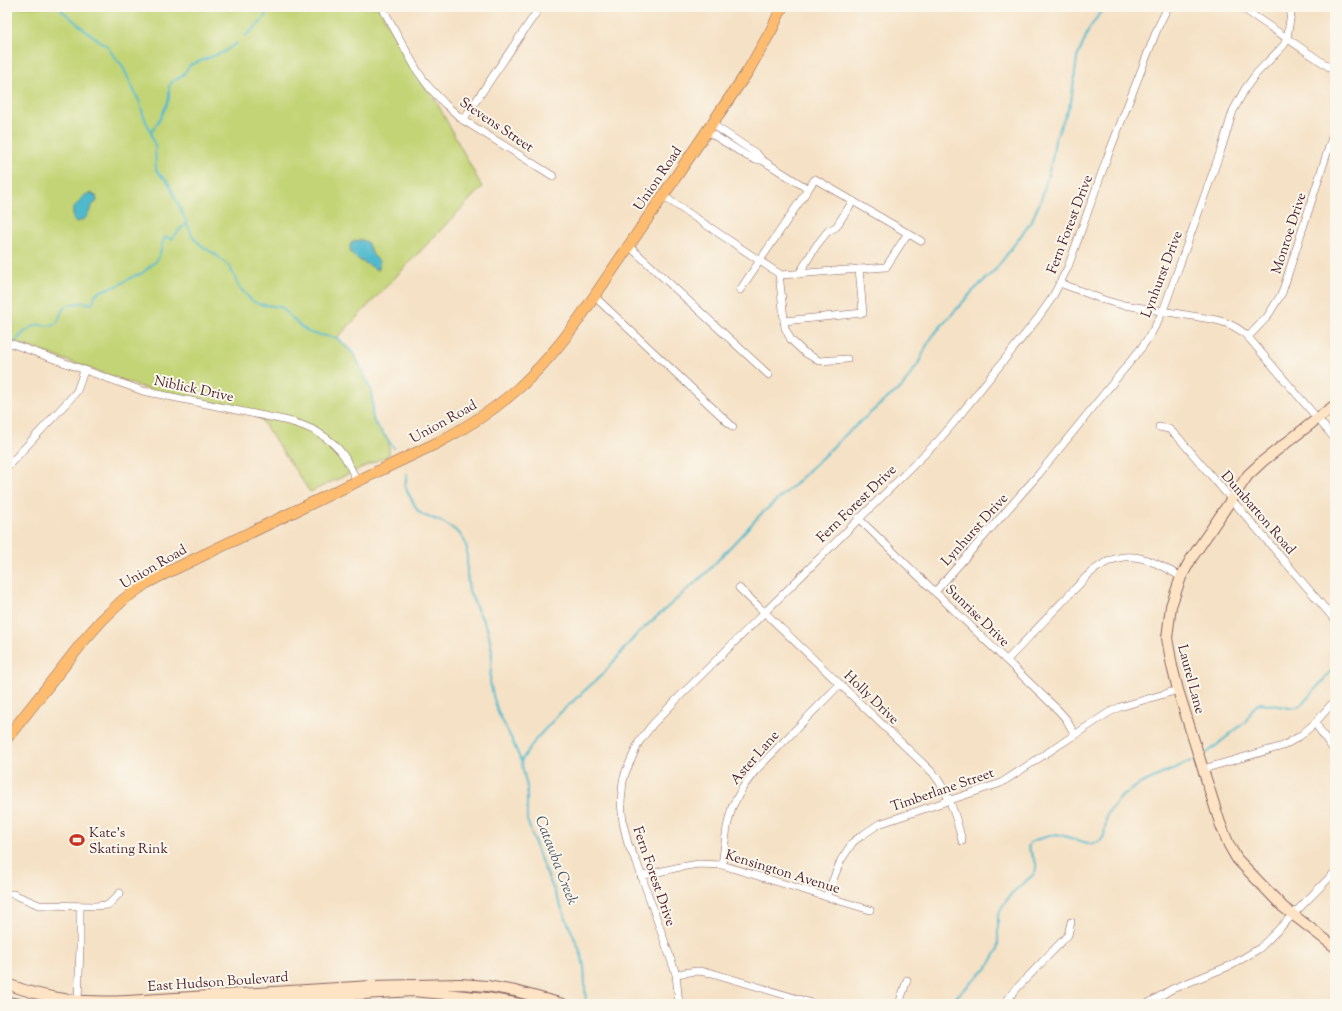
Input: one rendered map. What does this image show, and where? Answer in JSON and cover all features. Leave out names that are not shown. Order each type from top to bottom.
[{"type":"main road","name":"Union Road","points":[[7,738],[88,635],[123,600],[145,584],[439,442],[472,424],[496,408],[542,367],[595,297],[709,127],[760,50],[782,7]]},
{"type":"main road","name":"Laurel Lane","points":[[1335,406],[1248,475],[1191,559],[1181,577],[1171,606],[1167,638],[1178,690],[1228,845],[1237,859],[1250,874],[1283,907],[1335,947]]},
{"type":"main road","name":"East Hudson Boulevard","points":[[7,984],[43,996],[78,1001],[127,1002],[460,984],[487,986],[515,991],[562,1004]]},
{"type":"main road","name":"East Hudson Boulevard","points":[[201,1004],[361,990],[413,991],[487,998],[520,1004]]},
{"type":"main road","points":[[7,1002],[19,1004]]},
{"type":"street","name":"Stevens Street","points":[[382,7],[423,79],[436,96],[463,120],[553,176]]},
{"type":"street","points":[[463,120],[540,7]]},
{"type":"street","name":"Fern Forest Drive","points":[[679,1004],[676,974],[628,844],[622,813],[623,781],[634,752],[639,742],[652,725],[680,695],[951,426],[1038,318],[1060,283],[1075,250],[1122,119],[1158,27],[1168,7]]},
{"type":"street","points":[[1241,7],[1335,71]]},
{"type":"street","points":[[1288,38],[1292,7]]},
{"type":"street","name":"Lynhurst Drive","points":[[935,592],[1038,475],[1142,347],[1152,332],[1163,311],[1221,150],[1233,111],[1244,89],[1256,74],[1284,45],[1288,38]]},
{"type":"street","points":[[709,127],[747,156],[756,160],[762,160],[808,189]]},
{"type":"street","name":"Monroe Drive","points":[[1248,338],[1267,318],[1282,293],[1335,128]]},
{"type":"street","points":[[740,290],[815,179],[921,241]]},
{"type":"street","points":[[663,196],[781,275],[886,267],[908,233]]},
{"type":"street","points":[[798,274],[816,246],[828,231],[836,227],[853,201]]},
{"type":"street","points":[[629,246],[769,375]]},
{"type":"street","points":[[784,320],[863,313],[859,269]]},
{"type":"street","points":[[779,274],[785,328],[791,340],[819,361],[847,359]]},
{"type":"street","points":[[1060,283],[1118,304],[1221,321],[1234,326],[1248,338],[1335,439]]},
{"type":"street","points":[[595,297],[733,427]]},
{"type":"street","name":"Niblick Drive","points":[[7,342],[143,391],[284,420],[301,425],[319,433],[341,452],[357,481]]},
{"type":"street","points":[[7,467],[77,391],[84,371]]},
{"type":"street","name":"Dumbarton Road","points":[[1158,427],[1169,429],[1178,436],[1231,500],[1335,620]]},
{"type":"street","name":"Sunrise Drive","points":[[858,518],[1063,715],[1075,735]]},
{"type":"street","points":[[1007,660],[1087,576],[1096,568],[1105,563],[1122,558],[1135,557],[1160,565],[1181,577]]},
{"type":"street","name":"Holly Drive","points":[[739,588],[933,774],[940,782],[949,799],[962,841]]},
{"type":"street","name":"Aster Lane","points":[[722,864],[727,827],[732,807],[743,787],[756,771],[840,684]]},
{"type":"street","name":"Timberlane Street","points":[[826,897],[841,860],[853,842],[861,836],[885,822],[949,799],[1001,783],[1113,710],[1178,690]]},
{"type":"street","points":[[1204,769],[1283,746],[1300,736],[1335,700]]},
{"type":"street","points":[[1315,722],[1335,752]]},
{"type":"street","name":"Kensington Avenue","points":[[641,876],[699,864],[722,864],[870,910]]},
{"type":"street","points":[[1151,1003],[1172,989],[1232,965],[1260,948],[1335,872]]},
{"type":"street","points":[[7,894],[13,894],[39,905],[106,906],[120,893]]},
{"type":"street","points":[[78,1001],[80,906]]},
{"type":"street","points":[[1004,1004],[1018,987],[1068,936],[1071,922]]},
{"type":"street","points":[[676,974],[697,971],[712,973],[815,1004]]},
{"type":"street","points":[[899,1004],[907,980]]},
{"type":"green space","points":[[7,7],[378,7],[423,84],[436,101],[482,187],[337,338],[354,354],[371,390],[373,406],[372,414],[374,422],[389,440],[389,455],[310,492],[256,412],[144,388],[7,339]]},
{"type":"water","points":[[91,193],[96,196],[97,201],[92,206],[86,218],[82,221],[75,222],[73,218],[73,208],[83,196]]},
{"type":"water","points":[[362,240],[367,242],[373,255],[379,261],[379,269],[377,270],[353,256],[350,248],[351,243]]},
{"type":"waterway","name":"Catawba Creek","points":[[58,7],[86,31],[107,46],[122,65],[140,103],[151,133],[155,146],[156,170],[168,182],[193,237],[203,247],[215,254],[230,267],[239,287],[251,300],[258,304],[281,307],[300,326],[310,333],[337,338],[354,354],[371,390],[373,406],[372,414],[374,422],[394,448]]},
{"type":"waterway","points":[[245,36],[262,20],[268,7]]},
{"type":"waterway","points":[[521,761],[536,739],[560,713],[604,673],[636,635],[706,573],[760,515],[794,485],[844,436],[902,387],[918,364],[928,343],[935,333],[972,292],[996,269],[1031,222],[1041,200],[1052,160],[1055,140],[1071,102],[1077,58],[1089,29],[1104,7]]},
{"type":"waterway","points":[[151,133],[167,104],[169,98],[169,86],[172,82],[183,75],[190,65],[224,52],[237,43]]},
{"type":"waterway","points":[[17,340],[31,327],[37,325],[51,326],[55,324],[62,310],[68,305],[84,302],[90,304],[93,303],[95,294],[117,286],[134,276],[141,274],[156,261],[160,254],[165,237],[172,239],[182,227],[187,224]]},
{"type":"waterway","name":"Catawba Creek","points":[[407,474],[405,485],[418,511],[423,515],[443,522],[459,533],[464,540],[467,549],[469,591],[487,628],[490,640],[492,652],[490,682],[494,699],[498,712],[521,761],[527,787],[527,820],[540,858],[580,951],[584,966],[586,1004]]},
{"type":"waterway","points":[[1207,753],[1245,722],[1255,706],[1261,703],[1290,708],[1300,706],[1331,671]]},
{"type":"waterway","points":[[950,1004],[987,968],[998,950],[998,915],[1011,894],[1033,875],[1036,870],[1036,863],[1028,847],[1030,843],[1035,840],[1057,834],[1091,844],[1099,842],[1104,836],[1107,814],[1122,796],[1140,784],[1191,761]]},
{"type":"place","name":"Kate's Skating Rink","points":[[77,840]]}]
